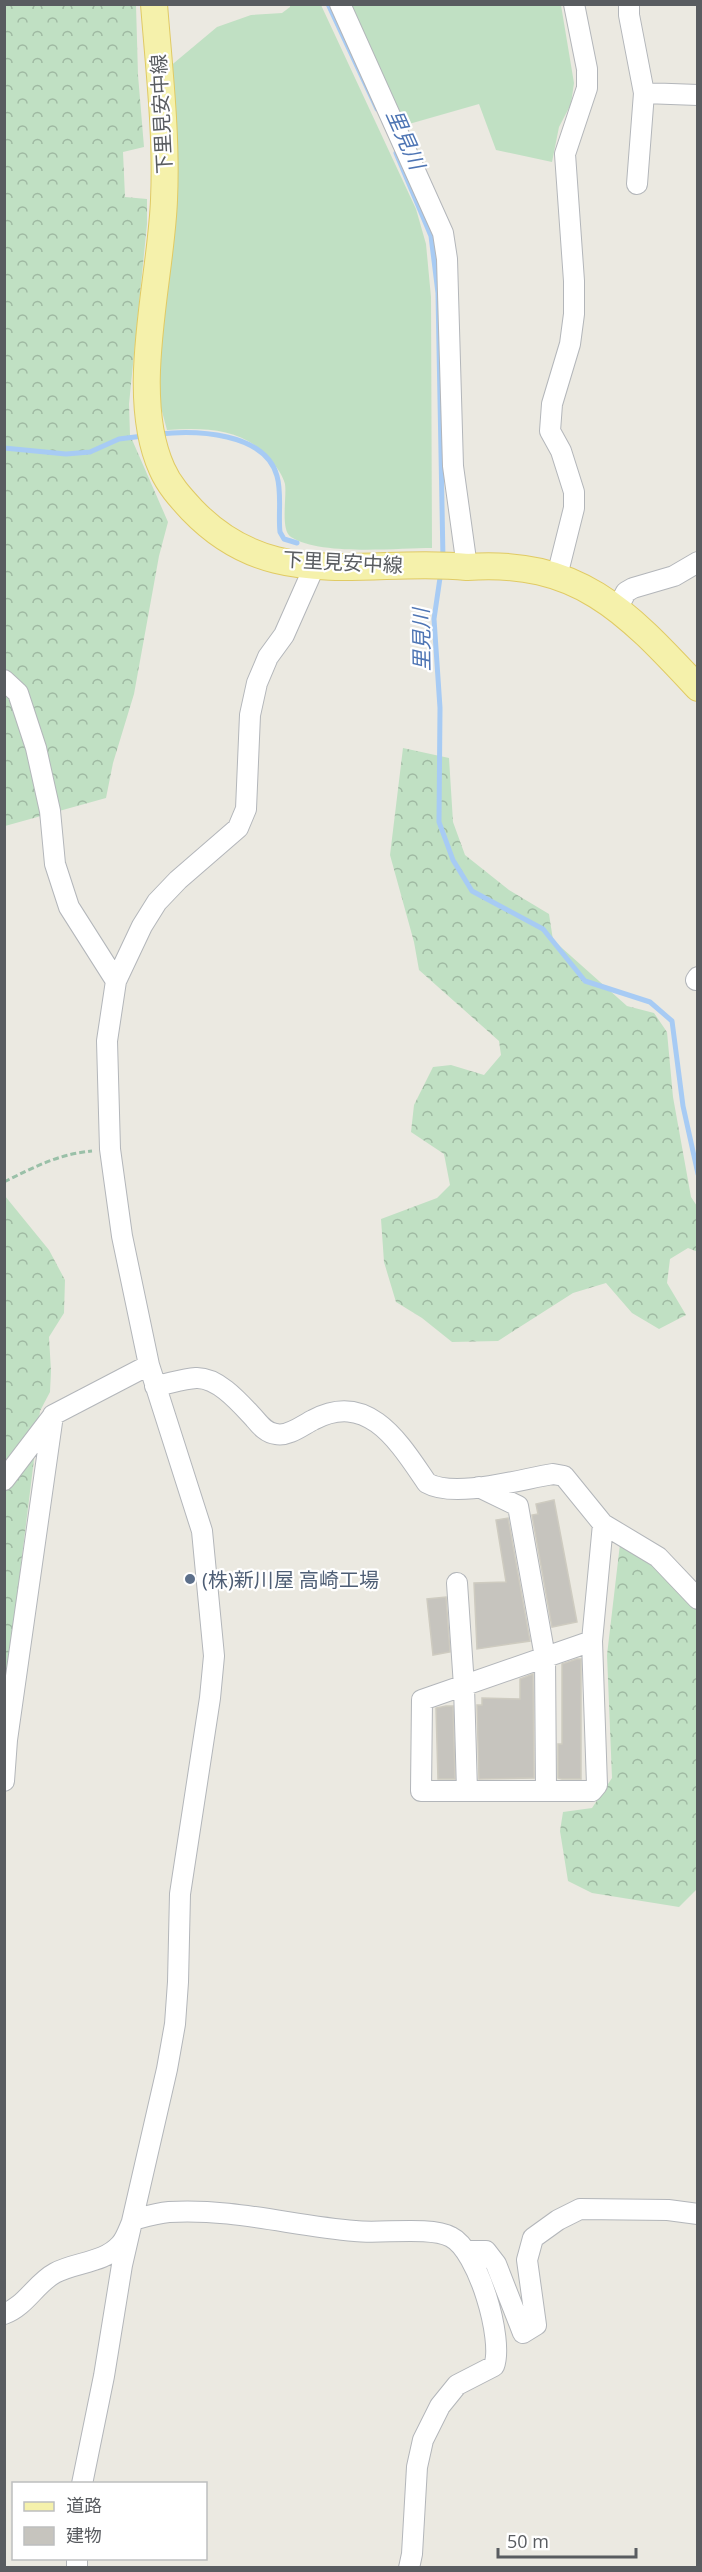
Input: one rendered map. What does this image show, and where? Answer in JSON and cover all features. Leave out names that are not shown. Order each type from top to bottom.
[{"type":"main road","name":"下里見安中線","points":[[154,4],[165,170],[163,234],[147,374],[147,409],[153,441],[163,470],[177,494],[220,536],[248,550],[277,560],[315,565],[491,566],[520,568],[557,576],[597,595],[617,609],[660,647],[698,688]]},
{"type":"street","points":[[340,4],[442,232],[447,259],[453,466],[463,567]]},
{"type":"street","points":[[557,576],[574,500],[574,492],[561,451],[550,430],[552,404],[570,344],[574,315],[574,281],[565,154],[587,88],[587,69],[574,4]]},
{"type":"street","points":[[629,4],[629,15],[644,93],[637,184]]},
{"type":"street","points":[[644,93],[698,94]]},
{"type":"street","points":[[617,609],[626,592],[674,576],[698,562]]},
{"type":"street","points":[[82,2482],[104,2376],[122,2265],[175,2024],[180,1894],[210,1698],[214,1656],[202,1531],[149,1365],[122,1236],[110,1149],[106,1041],[116,981],[142,926],[157,902],[178,880],[238,828],[244,819],[250,716],[257,683],[268,657],[284,635],[315,565]]},
{"type":"street","points":[[4,680],[18,693],[36,748],[50,811],[55,864],[69,907],[116,981]]},
{"type":"street","points":[[4,1480],[53,1415],[149,1365]]},
{"type":"street","points":[[155,1386],[198,1378],[224,1388],[263,1429],[276,1435],[287,1433],[321,1416],[338,1412],[358,1412],[392,1434],[427,1483],[434,1487],[466,1489],[553,1474],[564,1476],[603,1524],[658,1557],[698,1599]]},
{"type":"street","points":[[4,1781],[7,1740],[53,1415]]},
{"type":"street","points":[[479,1487],[518,1506],[544,1657],[546,1791]]},
{"type":"street","points":[[592,1641],[422,1700],[421,1791],[592,1791],[597,1785],[592,1641],[603,1524]]},
{"type":"street","points":[[457,1582],[464,1686],[467,1791]]},
{"type":"street","points":[[466,2251],[486,2251],[496,2264],[524,2333],[536,2325],[527,2260],[533,2238],[558,2220],[580,2209],[698,2214]]},
{"type":"street","points":[[4,2314],[17,2307],[52,2274],[87,2263],[119,2247],[133,2220],[167,2212],[251,2215],[355,2231],[438,2233],[452,2237],[466,2251],[480,2278],[495,2335],[497,2357],[494,2366],[457,2385],[440,2406],[423,2440],[417,2467],[412,2554],[408,2568]]},
{"type":"path","points":[[4,1182],[48,1160],[71,1153],[110,1149]]},
{"type":"green space","points":[[5,5],[136,5],[138,75],[144,147],[123,152],[125,197],[147,199],[147,224],[129,404],[130,435],[168,522],[159,556],[134,694],[113,763],[106,798],[5,826]]},
{"type":"green space","points":[[290,5],[321,5],[416,209],[426,244],[431,297],[432,548],[339,549],[304,543],[291,537],[285,521],[284,481],[278,469],[261,450],[250,442],[224,432],[195,429],[167,430],[159,400],[155,368],[168,68],[217,27],[251,15],[282,13]]},
{"type":"green space","points":[[347,5],[561,5],[574,83],[571,104],[559,127],[552,162],[496,150],[479,104],[402,126]]},
{"type":"green space","points":[[403,748],[449,758],[453,822],[465,855],[509,890],[549,914],[553,940],[627,1006],[654,1013],[667,1032],[673,1097],[691,1197],[697,1206],[698,1252],[688,1248],[670,1259],[667,1283],[686,1315],[659,1329],[632,1313],[606,1283],[573,1293],[498,1341],[452,1342],[422,1318],[396,1302],[384,1262],[381,1219],[437,1198],[450,1185],[444,1154],[411,1132],[414,1105],[433,1067],[451,1065],[484,1075],[501,1055],[499,1041],[419,970],[414,942],[390,855]]},
{"type":"green space","points":[[5,1196],[49,1250],[65,1280],[64,1313],[49,1337],[50,1392],[40,1411],[5,1694]]},
{"type":"green space","points":[[620,1544],[659,1564],[697,1610],[697,1889],[679,1907],[592,1893],[568,1881],[560,1831],[563,1812],[592,1808],[612,1778],[607,1655]]},
{"type":"building","points":[[554,1500],[577,1622],[552,1627],[532,1515],[538,1514],[536,1504]]},
{"type":"building","points":[[508,1518],[530,1641],[477,1649],[474,1583],[506,1582],[496,1520]]},
{"type":"building","points":[[446,1597],[450,1652],[433,1655],[427,1599]]},
{"type":"building","points":[[581,1659],[581,1779],[562,1779],[558,1778],[558,1744],[562,1744],[562,1664]]},
{"type":"building","points":[[533,1674],[534,1778],[479,1779],[477,1705],[482,1705],[482,1698],[520,1699],[520,1679]]},
{"type":"building","points":[[453,1706],[455,1779],[438,1779],[436,1708]]},
{"type":"waterway","name":"里見川","points":[[328,4],[377,109]]},
{"type":"waterway","name":"里見川","points":[[396,153],[431,236],[438,293],[443,559]]},
{"type":"waterway","points":[[159,434],[209,434],[244,442],[259,450],[270,461],[277,476],[280,532],[284,539],[297,543]]},
{"type":"waterway","points":[[4,448],[66,454],[90,452],[119,439],[143,436]]},
{"type":"waterway","name":"里見川","points":[[441,571],[434,619],[440,708],[439,822],[453,860],[472,891],[543,929],[585,981],[650,1002],[672,1021],[683,1106],[698,1174]]},
{"type":"place","name":"(株)新川屋 高崎工場","points":[[190,1579]]}]
